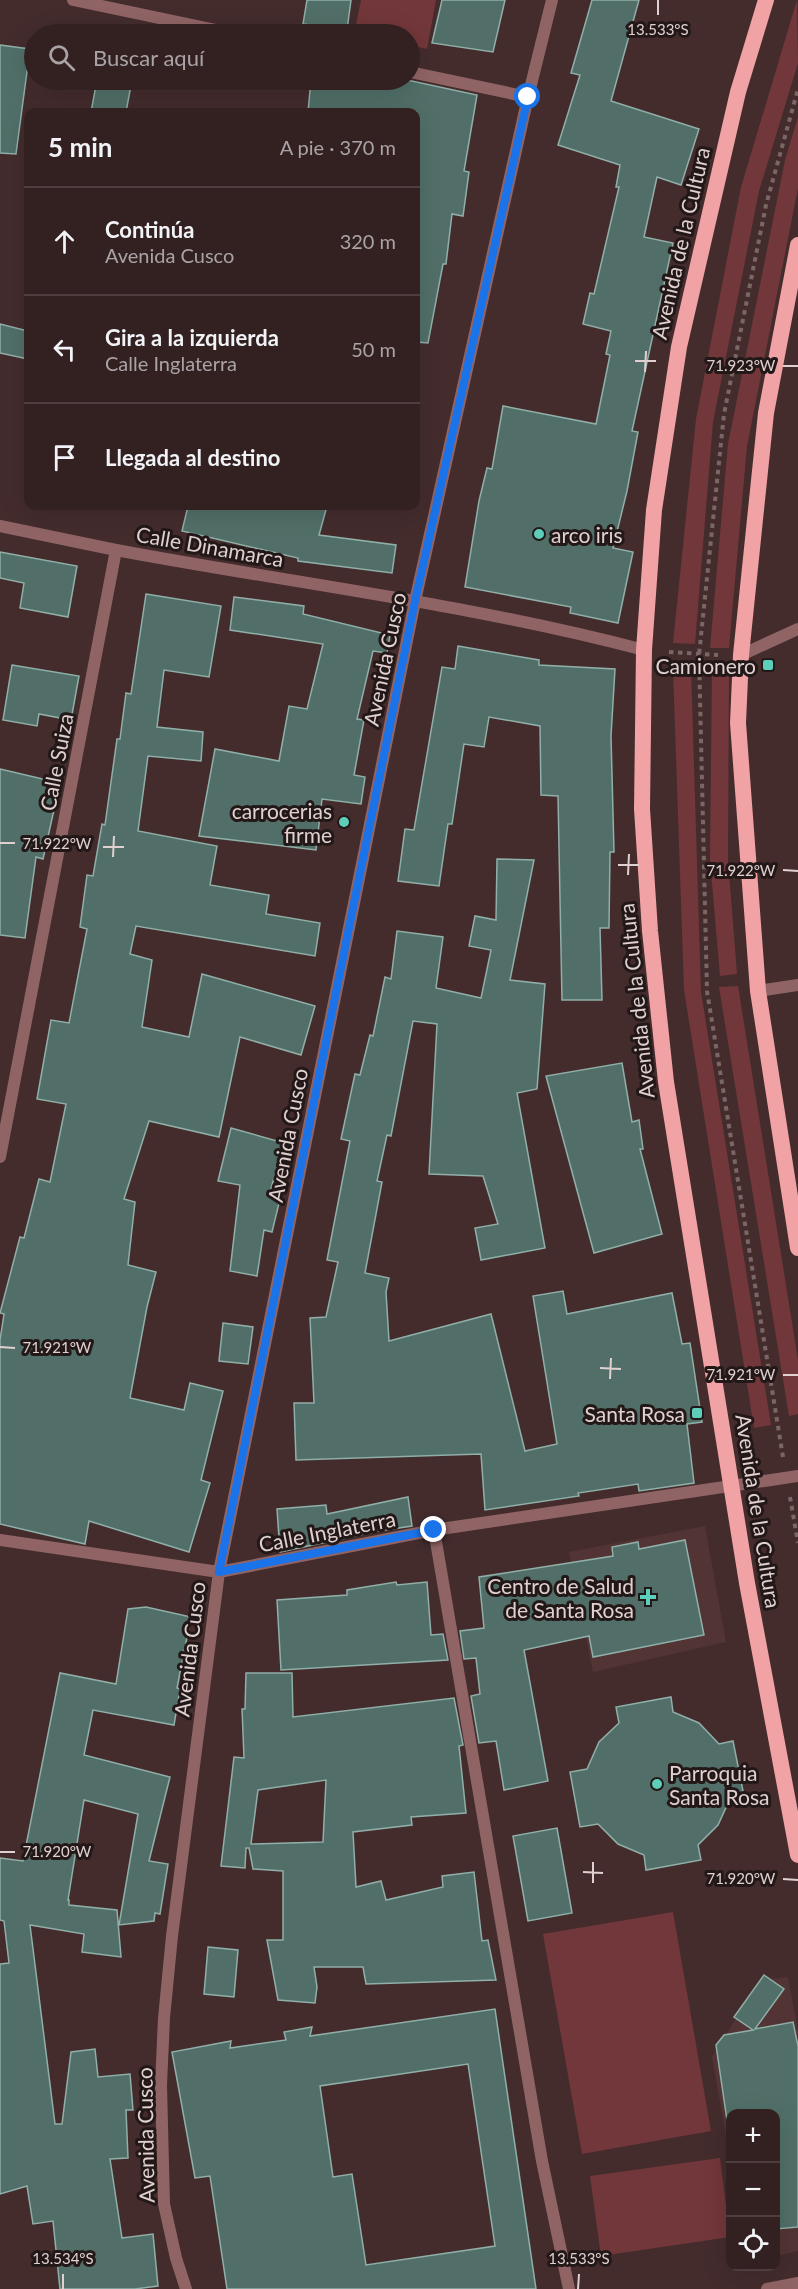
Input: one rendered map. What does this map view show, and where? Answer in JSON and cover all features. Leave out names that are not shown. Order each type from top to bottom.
[{"type":"highway","name":"Avenida de la Cultura","points":[[766,0],[738,93],[679,347],[654,510],[644,650],[642,809],[652,954],[666,1082],[751,1605],[798,1855]]},
{"type":"highway","points":[[798,244],[766,413],[741,656],[738,723],[758,992],[798,1248]]},
{"type":"street","points":[[73,0],[187,24]]},
{"type":"street","name":"Avenida Cusco","points":[[186,2289],[176,2258],[164,2204],[161,2085],[164,2018],[172,1936],[219,1572],[415,601],[528,97],[552,0]]},
{"type":"street","points":[[420,74],[528,97]]},
{"type":"street","name":"Calle Dinamarca","points":[[0,526],[116,550],[415,601],[574,632],[644,650]]},
{"type":"street","name":"Calle Suiza","points":[[0,1157],[116,550]]},
{"type":"street","points":[[741,656],[798,628]]},
{"type":"street","points":[[758,992],[798,985]]},
{"type":"street","name":"Calle Inglaterra","points":[[0,1540],[219,1572],[434,1530],[798,1476]]},
{"type":"street","points":[[434,1530],[542,2161],[569,2289]]},
{"type":"street","points":[[767,2289],[798,2283]]},
{"type":"path","points":[[644,650],[741,656]]},
{"type":"shaded area","points":[[361,0],[436,0],[427,49],[420,47],[420,24],[356,24]]},
{"type":"shaded area","points":[[797,0],[798,63],[759,191],[713,422],[695,644],[673,643],[696,419],[741,187]]},
{"type":"shaded area","points":[[798,117],[798,188],[747,446],[729,648],[710,648],[728,444],[785,160]]},
{"type":"shaded area","points":[[712,666],[729,666],[728,860],[737,974],[720,976],[710,860]]},
{"type":"shaded area","points":[[691,668],[701,992],[771,1425],[754,1428],[684,990],[673,669]]},
{"type":"shaded area","points":[[738,986],[798,1360],[798,1414],[789,1416],[719,987]]},
{"type":"shaded area","name":"Centro de Salud de Santa Rosa","points":[[705,1526],[726,1642],[593,1672],[569,1552]]},
{"type":"shaded area","points":[[673,1912],[711,2131],[582,2154],[543,1934]]},
{"type":"shaded area","points":[[788,1977],[798,2030],[798,2251],[780,2255],[780,2109],[726,2109],[726,2136],[712,2057],[760,1980]]},
{"type":"shaded area","points":[[720,2158],[726,2205],[726,2238],[601,2256],[590,2176]]},
{"type":"building","points":[[307,0],[351,0],[348,24],[303,24]]},
{"type":"building","points":[[442,0],[505,0],[493,52],[432,43]]},
{"type":"building","points":[[592,0],[639,0],[611,101],[699,129],[681,185],[657,177],[644,237],[673,243],[632,431],[638,432],[613,548],[633,552],[618,623],[570,613],[571,607],[465,587],[479,501],[487,468],[492,469],[503,406],[596,424],[610,355],[606,354],[611,331],[583,324],[590,293],[594,294],[619,187],[616,187],[620,165],[558,145],[580,75],[571,73]]},
{"type":"building","points":[[0,45],[24,48],[25,90],[16,154],[0,153]]},
{"type":"building","points":[[420,83],[477,95],[464,171],[469,172],[463,216],[452,214],[446,264],[443,264],[428,343],[420,342],[420,108],[308,108],[310,90],[420,90]]},
{"type":"building","points":[[95,90],[130,90],[127,108],[92,108]]},
{"type":"building","points":[[0,324],[24,330],[24,358],[0,353]]},
{"type":"building","points":[[187,510],[326,510],[319,535],[396,545],[392,573],[298,561],[298,558],[182,531]]},
{"type":"building","points":[[0,552],[77,566],[68,617],[20,608],[24,583],[0,578]]},
{"type":"building","points":[[146,594],[221,606],[209,677],[164,670],[157,727],[203,732],[201,761],[148,756],[138,831],[217,846],[210,885],[269,895],[266,914],[320,923],[315,956],[136,926],[130,954],[152,960],[142,1027],[189,1037],[202,974],[315,1006],[301,1055],[240,1037],[219,1137],[149,1121],[124,1199],[135,1202],[128,1265],[156,1272],[130,1398],[184,1410],[190,1383],[223,1391],[201,1480],[210,1483],[189,1552],[89,1521],[85,1544],[0,1524],[0,1340],[4,1314],[0,1313],[20,1237],[24,1238],[39,1179],[50,1182],[66,1104],[37,1099],[51,1020],[69,1023],[87,929],[80,927],[87,875],[93,876],[102,824],[105,825],[117,739],[120,739],[126,693],[131,694]]},
{"type":"building","points":[[234,597],[304,606],[303,614],[390,635],[387,653],[373,651],[357,719],[364,720],[354,775],[365,777],[361,804],[322,799],[316,850],[199,836],[215,749],[279,761],[289,706],[307,709],[323,644],[230,630]]},
{"type":"building","points":[[458,646],[539,660],[539,665],[615,669],[611,736],[614,852],[610,852],[609,928],[600,928],[602,1000],[562,1000],[558,796],[541,795],[540,726],[489,717],[484,747],[464,744],[452,824],[448,824],[439,886],[398,881],[405,829],[414,830],[442,667],[455,669]]},
{"type":"building","points":[[12,665],[79,676],[71,720],[39,714],[37,726],[3,720]]},
{"type":"building","points":[[0,769],[60,783],[43,859],[36,857],[25,938],[0,935]]},
{"type":"building","points":[[497,859],[534,860],[510,980],[545,984],[537,1089],[517,1093],[545,1248],[481,1260],[475,1228],[498,1224],[483,1176],[429,1174],[437,1024],[413,1021],[391,1136],[387,1135],[377,1181],[382,1182],[365,1273],[389,1278],[386,1292],[389,1341],[491,1314],[525,1451],[557,1444],[533,1296],[563,1291],[567,1314],[672,1293],[682,1344],[690,1343],[702,1422],[687,1424],[694,1483],[639,1491],[638,1484],[578,1493],[579,1496],[485,1510],[481,1454],[296,1460],[294,1403],[314,1403],[310,1318],[326,1317],[338,1262],[327,1260],[350,1141],[341,1139],[355,1074],[360,1075],[370,1035],[373,1036],[385,977],[391,979],[397,931],[443,937],[436,988],[481,998],[491,950],[469,946],[475,916],[496,920]]},
{"type":"building","points":[[622,1063],[632,1122],[639,1120],[643,1149],[640,1149],[662,1234],[594,1253],[546,1076]]},
{"type":"building","points":[[231,1128],[284,1143],[270,1192],[281,1195],[272,1232],[264,1230],[257,1276],[230,1271],[240,1185],[218,1181]]},
{"type":"building","points":[[223,1323],[253,1327],[248,1364],[219,1361]]},
{"type":"building","points":[[408,1497],[412,1526],[280,1552],[277,1509],[326,1505],[327,1514]]},
{"type":"building","points":[[685,1540],[704,1635],[593,1657],[589,1636],[524,1650],[548,1781],[504,1790],[496,1741],[479,1743],[471,1696],[480,1694],[476,1658],[464,1659],[460,1631],[484,1628],[479,1577],[613,1556],[612,1547],[638,1542],[639,1549]]},
{"type":"building","points":[[396,1582],[397,1585],[427,1582],[431,1635],[443,1634],[448,1660],[281,1670],[277,1600],[347,1595],[347,1590]]},
{"type":"building","points":[[146,1607],[191,1617],[177,1688],[180,1689],[174,1725],[93,1710],[84,1755],[170,1777],[149,1861],[168,1864],[160,1914],[155,1913],[154,1921],[119,1925],[138,1814],[84,1800],[69,1905],[117,1910],[121,1957],[82,1952],[84,1934],[30,1925],[55,2124],[62,2124],[71,2052],[95,2049],[98,2077],[130,2074],[133,2110],[126,2110],[128,2158],[110,2159],[122,2238],[153,2234],[158,2286],[135,2289],[60,2289],[53,2221],[33,2224],[27,2186],[0,2194],[0,1964],[9,1963],[4,1921],[0,1920],[0,1858],[23,1861],[60,1673],[116,1684],[128,1609]]},
{"type":"building","points":[[246,1673],[292,1673],[293,1717],[454,1698],[463,1745],[459,1746],[466,1813],[411,1817],[412,1825],[353,1832],[356,1887],[381,1881],[386,1900],[443,1887],[442,1876],[474,1872],[482,1941],[488,1940],[496,1980],[366,1984],[363,1967],[314,1967],[317,1987],[315,2003],[278,2000],[267,1940],[283,1940],[283,1871],[253,1869],[249,1848],[246,1848],[245,1868],[221,1866],[234,1757],[244,1758],[242,1709],[245,1709]],"holes":[[[326,1780],[323,1842],[251,1844],[258,1790]]]},
{"type":"building","name":"Parroquia Santa Rosa","points":[[671,1697],[673,1712],[699,1723],[719,1744],[733,1741],[744,1796],[730,1799],[718,1825],[698,1845],[701,1860],[646,1870],[644,1855],[618,1844],[598,1824],[580,1827],[570,1772],[587,1769],[599,1742],[619,1723],[616,1707]]},
{"type":"building","points":[[557,1828],[572,1913],[528,1921],[513,1836]]},
{"type":"building","points":[[208,1947],[238,1950],[234,1997],[204,1994]]},
{"type":"building","points":[[764,1975],[784,1989],[755,2029],[793,2022],[798,2046],[798,2227],[780,2229],[780,2109],[726,2109],[726,2114],[716,2045],[724,2035],[753,2030],[734,2017]]},
{"type":"building","points":[[495,2009],[536,2289],[227,2289],[210,2176],[195,2178],[172,2052],[231,2041],[230,2048],[286,2040],[284,2032],[312,2027],[310,2036]],"holes":[[[468,2064],[495,2246],[366,2265],[352,2174],[333,2177],[320,2086]]]},
{"type":"place","name":"arco iris","points":[[539,534]]},
{"type":"place","name":"Camionero","points":[[768,665]]},
{"type":"place","name":"carrocerias firme","points":[[344,822]]},
{"type":"place","name":"Santa Rosa","points":[[697,1413]]},
{"type":"place","name":"Centro de Salud de Santa Rosa","points":[[648,1597]]},
{"type":"place","name":"Parroquia Santa Rosa","points":[[657,1784]]},
{"type":"route","points":[[434,1530],[219,1572],[415,601],[528,97]]}]
